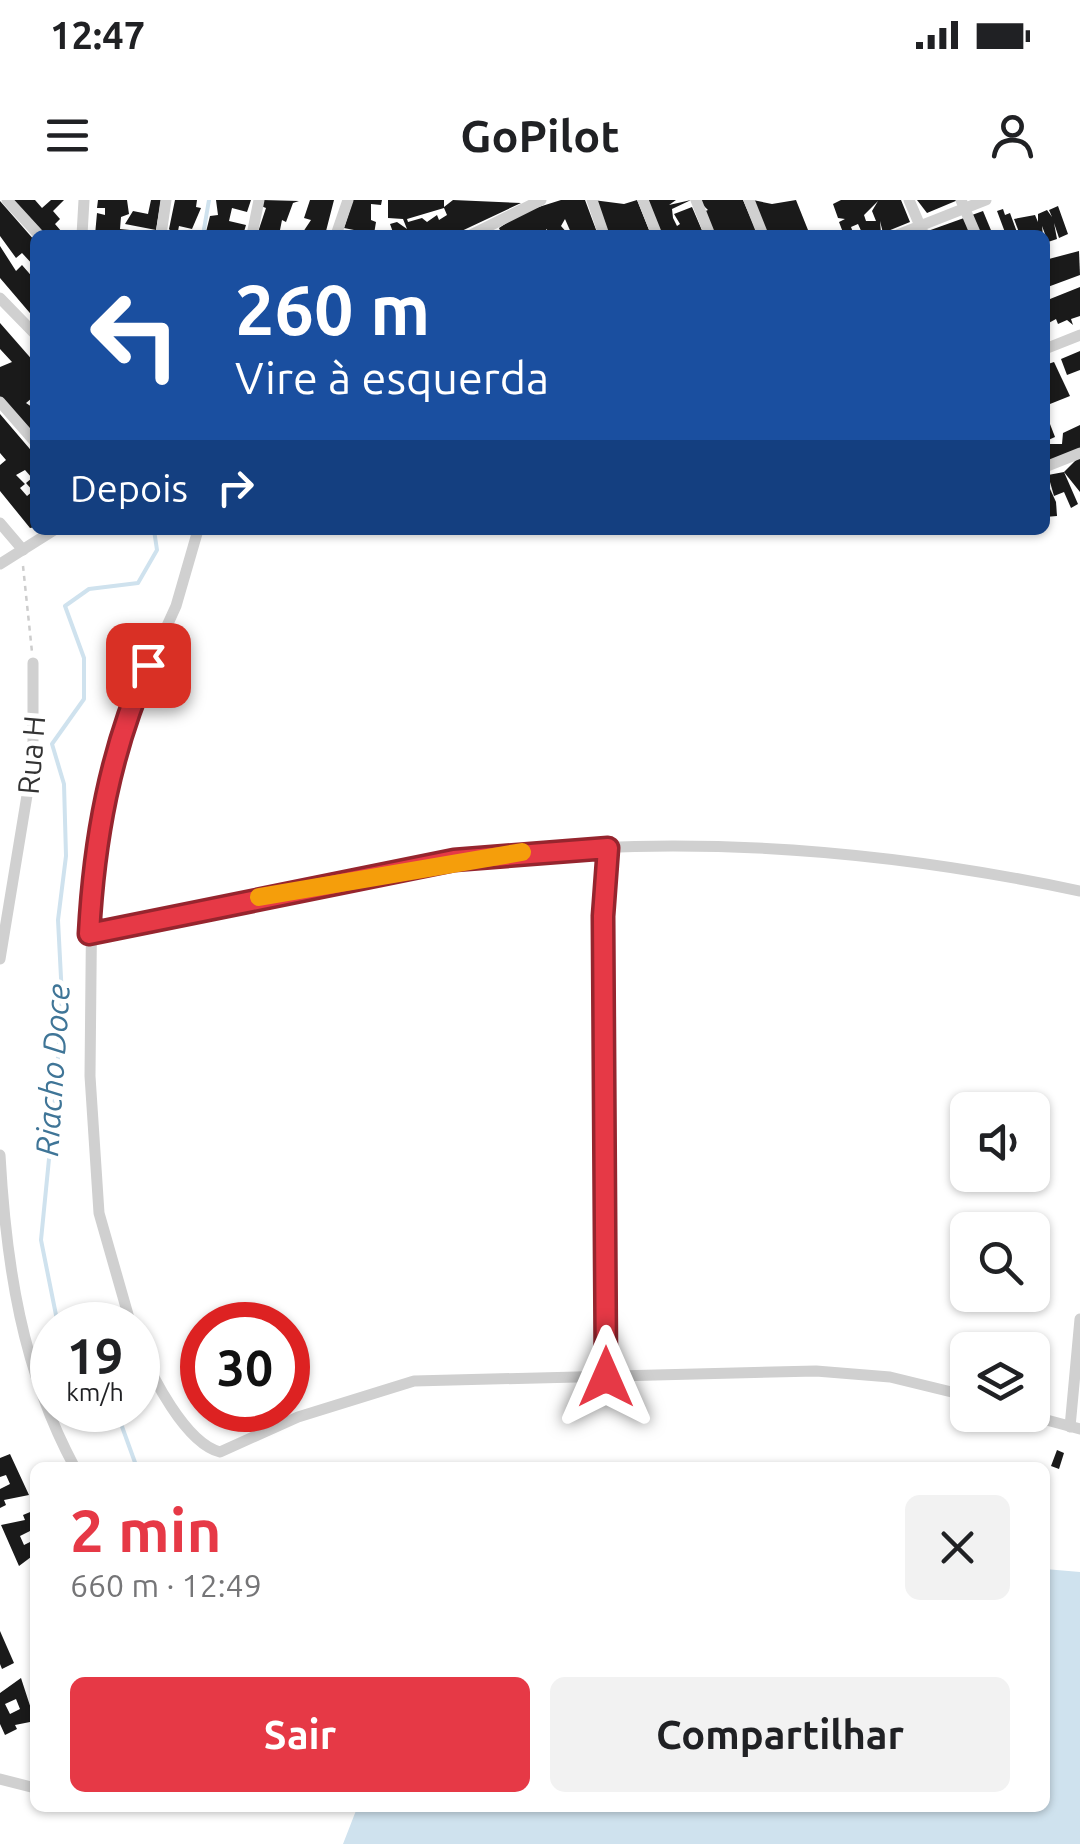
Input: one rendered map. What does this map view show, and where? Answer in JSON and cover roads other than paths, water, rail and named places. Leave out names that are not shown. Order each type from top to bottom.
[{"type":"street","points":[[7,200],[34,230]]},
{"type":"street","points":[[82,230],[84,200]]},
{"type":"street","points":[[162,230],[166,200]]},
{"type":"street","points":[[253,230],[259,200]]},
{"type":"street","points":[[338,230],[348,200]]},
{"type":"street","points":[[480,230],[541,200]]},
{"type":"street","points":[[592,200],[602,230]]},
{"type":"street","points":[[643,200],[655,230]]},
{"type":"street","points":[[696,200],[708,230]]},
{"type":"street","points":[[749,200],[761,230]]},
{"type":"street","points":[[908,200],[922,230]]},
{"type":"street","points":[[924,230],[963,204],[986,200]]},
{"type":"street","points":[[963,204],[974,230]]},
{"type":"street","points":[[0,298],[30,329]]},
{"type":"street","points":[[1050,347],[1080,334]]},
{"type":"street","points":[[0,402],[30,436]]},
{"type":"street","points":[[1050,465],[1080,452]]},
{"type":"street","points":[[0,523],[23,550]]},
{"type":"street","points":[[0,564],[46,535]]},
{"type":"street","points":[[124,1302],[99,1213],[90,1076],[92,874],[121,727],[176,606],[197,535]]},
{"type":"street","name":"Rua H","points":[[0,959],[34,759],[33,663]]},
{"type":"street","points":[[89,934],[454,860],[608,848],[769,846],[842,852],[1080,891]]},
{"type":"street","points":[[606,1377],[603,916],[608,848]]},
{"type":"street","points":[[0,1155],[18,1318],[32,1365],[72,1462]]},
{"type":"street","points":[[1050,1421],[1075,1428],[1080,1318]]},
{"type":"street","points":[[160,1391],[209,1449],[220,1452],[298,1418],[414,1380],[754,1371],[860,1373],[950,1392]]},
{"type":"street","points":[[0,1779],[30,1787]]},
{"type":"water","points":[[1050,1569],[1080,1572],[1080,1844],[343,1844],[355,1812],[1050,1812]]},
{"type":"waterway","name":"Riacho Doce","points":[[204,230],[209,200]]},
{"type":"waterway","name":"Riacho Doce","points":[[53,1302],[41,1240],[62,997],[58,920],[66,856],[64,784],[52,744],[84,699],[84,658],[65,606],[89,589],[138,583],[157,550],[155,535]]},
{"type":"waterway","name":"Riacho Doce","points":[[124,1432],[135,1462]]}]
